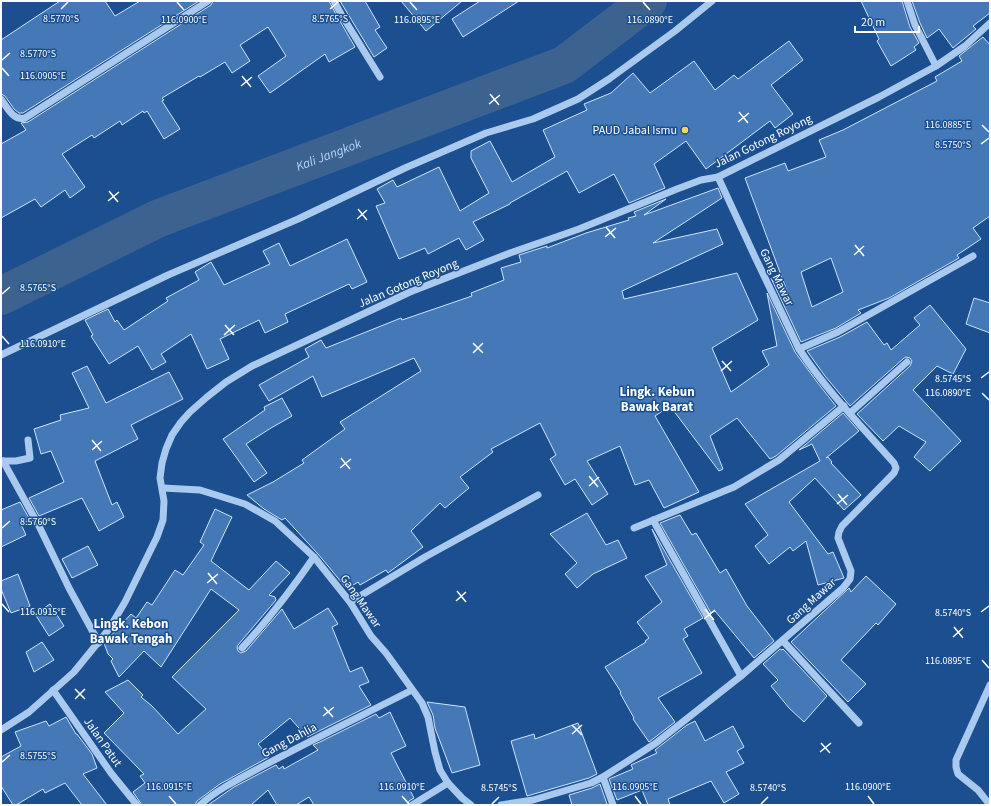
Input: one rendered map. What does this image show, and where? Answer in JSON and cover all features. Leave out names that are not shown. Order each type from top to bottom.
[{"type":"street","points":[[1,99],[14,116],[19,119],[25,118],[208,1]]},
{"type":"street","points":[[334,1],[380,77]]},
{"type":"street","points":[[1,355],[168,275],[298,219],[405,168],[486,133],[533,119],[578,99],[609,79],[712,1]]},
{"type":"street","points":[[907,1],[915,25],[936,66]]},
{"type":"street","name":"Jalan Gotong Royong","points":[[1,730],[29,712],[74,672],[99,643],[125,602],[157,537],[163,520],[164,501],[163,488],[160,478],[162,463],[172,435],[190,412],[226,382],[252,366],[410,292],[510,253],[579,229],[677,189],[701,180],[718,176],[879,97],[936,66],[965,46],[990,23]]},
{"type":"street","name":"Gang Mawar","points":[[501,805],[533,800],[603,778],[656,743],[742,676],[850,580],[851,571],[838,538],[839,532],[842,526],[894,473],[896,468],[894,463],[844,406],[799,349],[754,257],[718,176]]},
{"type":"street","points":[[799,349],[838,332],[973,256]]},
{"type":"street","points":[[850,413],[907,362]]},
{"type":"street","points":[[634,528],[734,487],[779,460],[844,406]]},
{"type":"street","points":[[28,440],[30,458],[16,461],[2,461],[39,526],[69,588],[99,643]]},
{"type":"street","name":"Gang Mawar","points":[[163,488],[200,490],[245,504],[275,521],[314,557],[350,602],[371,636],[386,653],[422,703],[428,717],[440,770],[448,783],[471,805]]},
{"type":"street","points":[[350,602],[425,557],[538,495]]},
{"type":"street","points":[[653,520],[742,676]]},
{"type":"street","points":[[242,648],[292,589],[314,557]]},
{"type":"street","points":[[783,641],[859,723]]},
{"type":"street","points":[[990,685],[956,760],[956,767],[958,774],[978,790],[990,805]]},
{"type":"street","name":"Jalan Patut","points":[[53,690],[111,773],[137,805]]},
{"type":"street","name":"Gang Dahlia","points":[[200,805],[243,777],[412,690]]},
{"type":"street","points":[[603,778],[613,805]]},
{"type":"street","points":[[412,805],[448,783]]},
{"type":"building","points":[[60,1],[105,1],[115,16],[140,1],[199,1],[23,113],[19,113],[14,109],[5,96],[1,94],[1,40]]},
{"type":"building","points":[[213,1],[329,1],[355,47],[329,62],[325,54],[270,93],[258,76],[286,56],[268,27],[240,45],[250,61],[232,73],[225,62],[162,98],[164,100],[162,101],[180,129],[164,139],[147,111],[144,113],[143,111],[122,125],[120,121],[94,138],[92,135],[62,154],[85,187],[70,198],[65,190],[41,207],[35,199],[1,218],[1,144],[26,130],[21,123],[28,122],[211,5]]},
{"type":"building","points":[[340,1],[365,1],[380,27],[375,30],[387,48],[374,57]]},
{"type":"building","points":[[401,1],[462,1],[426,31]]},
{"type":"building","points":[[480,1],[519,1],[463,37],[452,19]]},
{"type":"building","points":[[861,1],[902,1],[910,27],[919,43],[914,47],[916,50],[891,66],[877,41],[879,39]]},
{"type":"building","points":[[912,1],[990,1],[990,13],[973,26],[976,29],[953,48],[939,29],[927,38]]},
{"type":"building","points":[[983,37],[990,45],[990,216],[973,228],[981,239],[957,255],[959,258],[889,298],[858,310],[861,313],[836,328],[801,342],[771,278],[783,297],[788,294],[745,178],[785,163],[788,171],[826,157],[819,140],[843,130],[937,81],[935,77],[962,61],[959,56]],"holes":[[[831,258],[843,292],[812,307],[801,272]]]},
{"type":"building","points":[[789,41],[803,60],[771,85],[793,114],[775,128],[770,121],[706,169],[686,141],[654,164],[665,188],[629,203],[614,174],[579,193],[567,171],[510,204],[473,222],[484,240],[466,250],[459,238],[428,254],[425,248],[399,259],[376,206],[385,203],[377,189],[393,180],[397,187],[439,167],[460,211],[489,193],[471,158],[471,151],[490,141],[512,182],[555,157],[543,130],[587,110],[584,104],[611,93],[633,73],[650,93],[694,61],[715,90],[734,75],[738,79]]},
{"type":"building","points":[[718,188],[722,198],[653,243],[717,229],[723,244],[622,291],[624,299],[737,273],[758,320],[712,348],[731,392],[769,365],[762,351],[777,346],[767,293],[795,352],[836,406],[776,456],[770,459],[737,418],[710,436],[723,469],[719,471],[670,406],[655,416],[699,492],[664,508],[649,480],[635,485],[620,446],[587,461],[608,494],[592,505],[575,479],[565,485],[550,459],[556,455],[540,423],[491,449],[493,452],[460,477],[469,488],[445,508],[440,503],[411,531],[423,547],[388,573],[386,570],[360,585],[358,582],[347,589],[285,518],[282,520],[264,509],[247,495],[273,482],[304,463],[302,460],[345,429],[340,422],[421,371],[414,358],[322,397],[313,376],[269,401],[259,385],[309,357],[305,349],[321,340],[326,348],[401,318],[402,320],[472,296],[471,293],[504,280],[501,268],[521,262],[519,255],[547,246],[547,248],[586,233],[629,220],[628,218],[636,216],[634,212],[666,199],[644,215]]},
{"type":"building","points":[[347,239],[367,282],[352,289],[349,284],[285,314],[288,322],[265,333],[259,320],[220,339],[229,359],[207,369],[191,334],[161,354],[166,362],[152,370],[138,346],[109,364],[91,336],[93,335],[85,320],[108,309],[115,322],[117,320],[124,330],[168,301],[166,298],[199,280],[195,272],[211,262],[224,285],[270,264],[263,251],[279,243],[290,266]]},
{"type":"building","points":[[974,298],[990,303],[990,333],[966,324]]},
{"type":"building","points":[[930,305],[966,349],[953,374],[937,366],[913,390],[961,441],[930,471],[914,457],[926,442],[899,426],[883,441],[857,414],[910,366],[912,361],[910,358],[904,358],[850,406],[825,376],[807,351],[840,337],[867,322],[884,345],[887,343],[891,350],[920,325],[914,318]]},
{"type":"building","points":[[87,366],[106,403],[169,372],[183,399],[131,425],[138,439],[95,461],[112,505],[117,502],[124,517],[99,531],[82,498],[39,516],[29,498],[64,482],[51,451],[41,454],[34,429],[61,420],[60,415],[89,408],[72,373]]},
{"type":"building","points":[[282,398],[292,416],[246,444],[267,473],[254,482],[223,439],[265,410],[264,407]]},
{"type":"building","points":[[843,413],[859,431],[826,458],[828,457],[832,462],[831,463],[861,495],[844,510],[815,478],[789,502],[828,554],[833,552],[844,578],[818,585],[806,541],[793,551],[790,547],[769,564],[755,546],[768,535],[745,504],[820,461],[812,444],[799,450]]},
{"type":"building","points":[[20,502],[30,520],[21,524],[26,535],[1,547],[1,510]]},
{"type":"building","points":[[215,509],[232,517],[211,561],[249,590],[276,561],[290,573],[269,595],[275,597],[276,600],[238,645],[238,651],[241,653],[246,651],[282,609],[294,629],[328,608],[338,624],[332,627],[350,672],[362,667],[369,682],[359,686],[371,705],[307,737],[290,718],[258,744],[269,757],[220,784],[197,801],[195,805],[142,805],[133,792],[145,783],[140,776],[144,774],[104,733],[124,713],[105,692],[128,680],[143,695],[141,697],[152,706],[178,734],[206,709],[172,677],[239,610],[211,589],[161,667],[144,651],[119,677],[111,661],[113,659],[108,654],[104,643],[131,614],[136,618],[147,602],[152,605],[175,570],[183,575],[204,545],[200,542]]},
{"type":"building","points":[[587,513],[606,545],[618,540],[627,558],[593,574],[577,588],[565,574],[577,563],[550,534]]},
{"type":"building","points":[[680,515],[692,535],[696,533],[720,573],[726,569],[747,606],[774,641],[754,658],[715,611],[711,613],[660,523]]},
{"type":"building","points":[[652,529],[703,618],[684,629],[688,636],[683,639],[702,673],[658,698],[675,722],[649,742],[633,719],[634,718],[620,693],[621,692],[605,667],[646,642],[645,641],[649,638],[637,622],[662,602],[645,576],[667,565]]},
{"type":"building","points":[[88,546],[98,565],[72,578],[62,559]]},
{"type":"building","points":[[18,574],[30,606],[11,613],[1,589],[1,581]]},
{"type":"building","points":[[866,576],[896,604],[878,625],[876,623],[841,660],[866,684],[848,702],[791,642],[849,588],[851,592]]},
{"type":"building","points":[[50,604],[64,626],[49,636],[35,614]]},
{"type":"building","points":[[42,642],[54,660],[34,672],[26,652]]},
{"type":"building","points":[[780,649],[783,649],[827,696],[804,722],[789,708],[771,686],[778,680],[763,664]]},
{"type":"building","points":[[427,702],[465,707],[480,765],[452,773],[435,728],[433,715]]},
{"type":"building","points":[[390,712],[406,746],[391,753],[414,798],[409,801],[407,805],[314,805],[309,797],[296,805],[277,805],[268,790],[251,805],[208,805],[234,787],[276,765],[279,769],[283,766],[284,769],[318,750],[313,745],[376,714],[379,718]]},
{"type":"building","points":[[66,717],[76,734],[92,754],[97,768],[83,774],[107,805],[82,805],[65,783],[45,793],[43,789],[16,805],[13,805],[1,786],[1,757],[21,746],[15,732],[46,721],[49,726]]},
{"type":"building","points":[[695,721],[705,741],[733,726],[744,747],[737,751],[744,763],[726,772],[739,794],[724,803],[711,781],[668,799],[670,805],[648,805],[642,790],[617,800],[609,779],[633,769],[631,765],[657,753],[655,750],[687,725]]},
{"type":"building","points":[[578,723],[597,774],[589,778],[527,796],[511,741],[534,734],[535,739]]},
{"type":"building","points":[[600,784],[607,804],[572,805],[569,795]]},
{"type":"waterway","name":"Kali Jangkok","points":[[1,296],[157,219],[564,65],[648,1]]},
{"type":"place","name":"PAUD Jabal Ismu","points":[[685,130]]},
{"type":"district","name":"Lingk. Kebun Bawak Barat","points":[[657,398]]},
{"type":"district","name":"Lingk. Kebon Bawak Tengah","points":[[131,630]]}]
